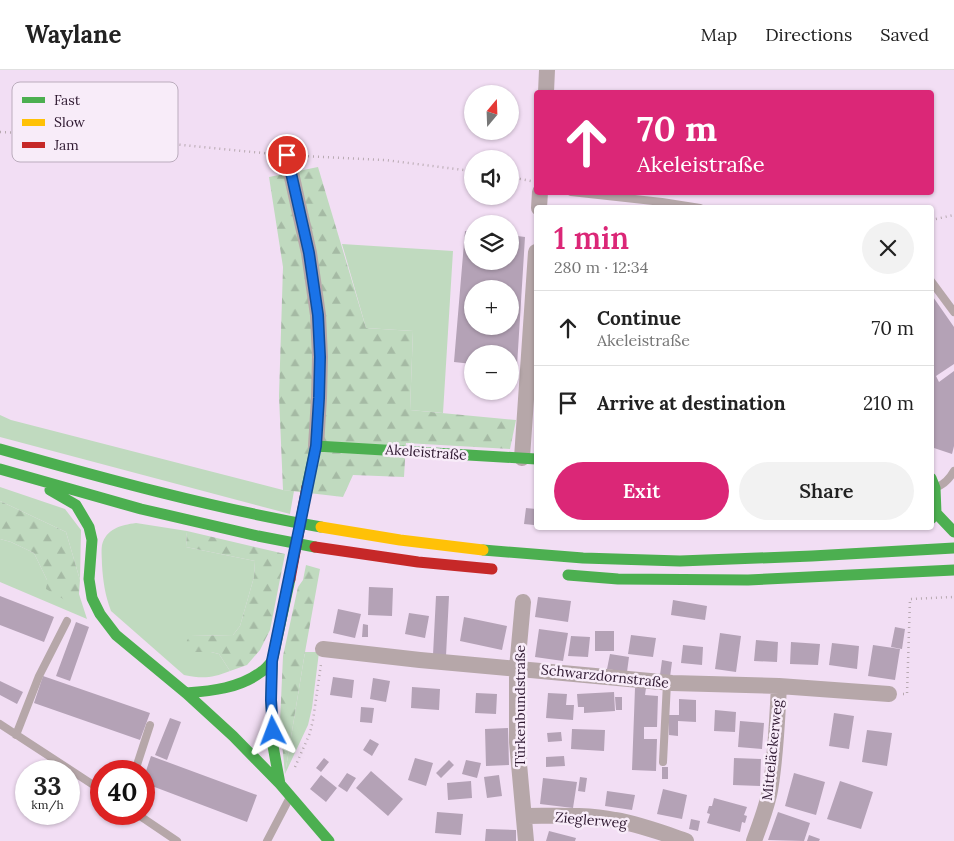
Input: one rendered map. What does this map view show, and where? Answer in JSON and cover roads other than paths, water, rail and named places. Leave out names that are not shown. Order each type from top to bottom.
[{"type":"main road","name":"Akeleistraße","points":[[316,446],[529,459]]},
{"type":"main road","points":[[285,791],[274,746],[272,728],[272,661],[316,446]]},
{"type":"main road","points":[[0,449],[159,492],[262,516],[375,536],[478,550],[632,560],[717,560],[954,548]]},
{"type":"main road","points":[[0,469],[141,509],[258,536],[320,548],[418,562],[502,570]]},
{"type":"main road","points":[[22,476],[50,489],[76,506],[83,516],[89,527],[92,540],[89,579],[92,598],[100,614],[116,635],[186,693],[233,736],[329,841]]},
{"type":"main road","points":[[122,516],[141,509]]},
{"type":"main road","points":[[934,516],[954,532]]},
{"type":"main road","points":[[92,540],[103,528]]},
{"type":"main road","points":[[893,552],[919,538]]},
{"type":"main road","points":[[560,575],[618,579],[748,580],[954,570]]},
{"type":"main road","points":[[186,693],[211,691],[239,684],[262,672],[272,661]]},
{"type":"street","points":[[546,90],[547,70]]},
{"type":"street","points":[[287,155],[309,253],[318,315],[320,357],[316,446]]},
{"type":"street","points":[[529,459],[534,311]]},
{"type":"street","name":"Türkenbundstraße","points":[[523,602],[517,668],[518,742],[526,841]]},
{"type":"street","name":"Schwarzdornstraße","points":[[323,649],[420,660],[667,682],[779,686],[888,694]]},
{"type":"street","name":"Mitteläckerweg","points":[[754,841],[770,791],[779,686]]},
{"type":"street","name":"Zieglerweg","points":[[524,816],[613,819],[686,841]]},
{"type":"lane","points":[[598,195],[681,205]]},
{"type":"lane","points":[[934,285],[954,312]]},
{"type":"lane","points":[[934,483],[945,483],[954,471]]},
{"type":"lane","points":[[16,735],[38,676],[67,621]]},
{"type":"lane","points":[[664,762],[667,682]]},
{"type":"lane","points":[[0,724],[90,783]]},
{"type":"lane","points":[[139,760],[150,726]]},
{"type":"lane","points":[[267,841],[285,791]]},
{"type":"lane","points":[[153,825],[177,841]]}]
